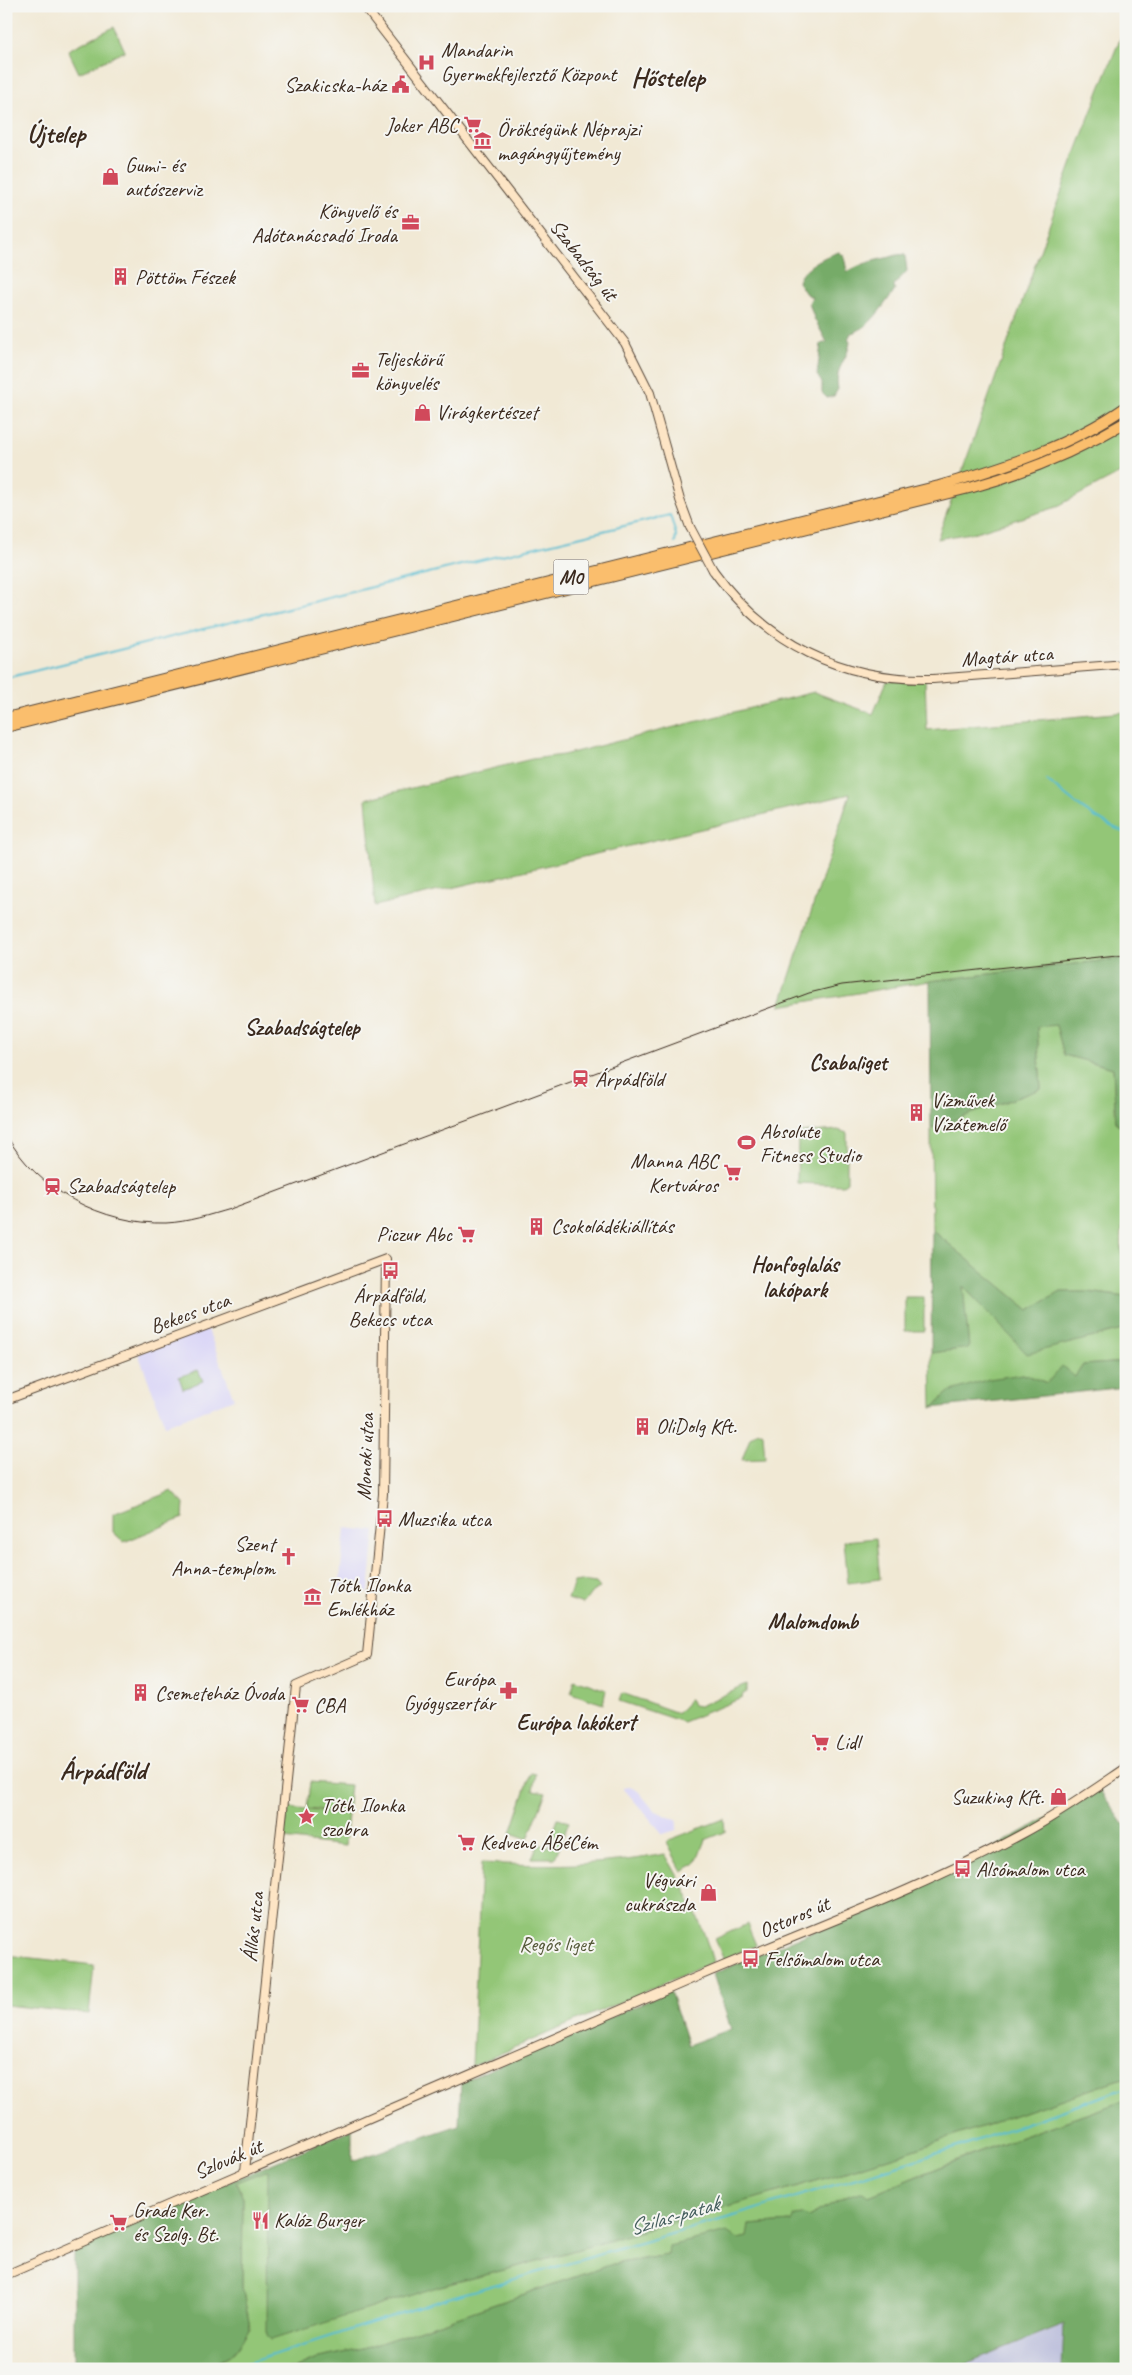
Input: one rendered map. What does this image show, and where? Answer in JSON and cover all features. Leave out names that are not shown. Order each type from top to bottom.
[{"type":"highway","name":"M0","points":[[6,718],[939,486],[994,469],[1050,448],[1080,434],[1126,407]]},
{"type":"highway","name":"M0","points":[[6,727],[973,487],[1006,478],[1062,456],[1126,422]]},
{"type":"street","name":"Szabadság út","points":[[364,6],[625,343],[650,393],[680,500],[690,527],[713,570]]},
{"type":"street","name":"Magtár utca","points":[[713,570],[730,593],[747,611],[789,643],[839,666],[890,677],[933,679],[1126,664]]},
{"type":"street","name":"Bekecs utca","points":[[6,1400],[386,1259]]},
{"type":"street","name":"Monoki utca","points":[[296,1686],[367,1655],[383,1494],[386,1259]]},
{"type":"street","name":"Állás utca","points":[[245,2171],[296,1686]]},
{"type":"street","name":"Ostoros út","points":[[465,2078],[952,1870],[1030,1830],[1126,1768]]},
{"type":"street","name":"Szlovák út","points":[[6,2275],[465,2078]]},
{"type":"shaded area","points":[[207,1327],[234,1399],[165,1425],[138,1353]]},
{"type":"shaded area","points":[[345,1528],[375,1531],[369,1592],[339,1589]]},
{"type":"shaded area","points":[[630,1787],[638,1791],[654,1810],[678,1821],[676,1830],[663,1834],[623,1788]]},
{"type":"shaded area","points":[[1065,2324],[1062,2369],[952,2369]]},
{"type":"green space","points":[[1126,24],[1126,470],[1054,508],[976,532],[937,539],[1076,151]]},
{"type":"green space","points":[[114,27],[125,51],[79,73],[68,50]]},
{"type":"green space","points":[[839,252],[844,256],[847,272],[866,263],[900,254],[905,255],[907,271],[894,285],[895,290],[876,315],[864,327],[851,333],[848,339],[850,342],[848,349],[839,370],[838,389],[834,396],[827,398],[822,393],[822,383],[817,375],[821,344],[827,342],[814,318],[809,303],[812,297],[806,294],[798,282],[803,272],[808,268],[821,259]]},
{"type":"green space","points":[[925,679],[927,730],[1126,712],[1126,958],[930,981],[780,1006],[850,794],[375,906],[366,799],[532,759],[563,755],[814,692],[873,714],[887,681]]},
{"type":"green space","points":[[1126,958],[1126,1129],[1116,1124],[1113,1068],[1064,1055],[1056,1025],[1037,1027],[1041,1089],[931,1128],[930,981]]},
{"type":"green space","points":[[1056,1025],[1064,1055],[1113,1068],[1116,1124],[1126,1129],[1126,1213],[1123,1223],[1122,1244],[1126,1297],[1090,1292],[1061,1292],[1029,1310],[932,1230],[931,1128],[1041,1089],[1037,1026]]},
{"type":"green space","points":[[838,1130],[847,1133],[847,1182],[843,1185],[797,1183],[798,1133]]},
{"type":"green space","points":[[932,1230],[1029,1310],[1061,1292],[1087,1292],[1126,1297],[1126,1329],[1027,1354],[963,1286],[969,1348],[931,1353]]},
{"type":"green space","points":[[962,1285],[1027,1353],[1126,1329],[1126,1362],[1083,1365],[1075,1377],[1047,1383],[1023,1374],[949,1392],[932,1408],[931,1353],[969,1348]]},
{"type":"green space","points":[[905,1297],[924,1297],[924,1331],[905,1331]]},
{"type":"green space","points":[[1126,1362],[1126,1387],[932,1408],[949,1392],[989,1379],[1023,1374],[1047,1383],[1062,1366],[1075,1377],[1083,1365]]},
{"type":"green space","points":[[198,1370],[203,1381],[183,1389],[179,1377]]},
{"type":"green space","points":[[758,1431],[763,1433],[765,1459],[742,1460],[750,1437]]},
{"type":"green space","points":[[172,1491],[184,1504],[183,1518],[124,1542],[113,1532],[113,1514]]},
{"type":"green space","points":[[876,1538],[880,1579],[848,1583],[844,1541]]},
{"type":"green space","points":[[574,1582],[596,1583],[600,1588],[592,1592],[583,1604],[568,1599]]},
{"type":"green space","points":[[575,1679],[606,1690],[603,1704],[571,1693]]},
{"type":"green space","points":[[747,1685],[747,1692],[743,1694],[742,1698],[683,1722],[619,1701],[622,1693],[678,1713],[687,1703],[688,1699],[690,1699],[693,1705],[699,1706]]},
{"type":"green space","points":[[531,1773],[536,1774],[533,1790],[546,1792],[528,1839],[511,1833]]},
{"type":"green space","points":[[310,1782],[350,1785],[347,1813],[307,1809]]},
{"type":"green space","points":[[1099,1789],[1126,1827],[1126,2077],[902,2154],[816,2181],[516,2267],[440,2286],[271,2340],[267,2335],[268,2170],[236,2182],[243,2198],[242,2287],[250,2327],[235,2351],[226,2358],[199,2367],[199,2369],[74,2369],[74,2249],[352,2129],[352,2161],[459,2125],[461,2082],[670,1991],[688,2045],[731,2029],[713,1974],[943,1876]]},
{"type":"green space","points":[[288,1808],[348,1814],[345,1846],[283,1839]]},
{"type":"green space","points":[[558,1819],[569,1822],[555,1858],[532,1858],[538,1844],[548,1847]]},
{"type":"green space","points":[[724,1819],[725,1832],[705,1840],[695,1864],[682,1871],[667,1843],[669,1840]]},
{"type":"green space","name":"Regős liget","points":[[665,1854],[693,1906],[713,1962],[472,2066],[481,1863],[528,1865],[596,1863]]},
{"type":"green space","points":[[747,1924],[756,1945],[724,1959],[715,1939]]},
{"type":"green space","points":[[6,1955],[94,1965],[89,2014],[6,2005]]},
{"type":"green space","points":[[1126,2077],[1126,2100],[972,2154],[869,2196],[847,2196],[808,2217],[792,2222],[749,2225],[748,2237],[668,2255],[613,2264],[363,2349],[319,2358],[294,2369],[199,2369],[199,2367],[231,2355],[250,2327],[242,2287],[243,2198],[236,2182],[269,2169],[269,2232],[440,2286],[516,2267],[816,2181],[902,2154]]},
{"type":"green space","points":[[1126,2100],[1126,2369],[1062,2369],[1064,2324],[952,2369],[294,2369],[319,2358],[363,2349],[613,2264],[668,2255],[669,2246],[727,2232],[737,2239],[747,2237],[749,2225],[792,2222],[795,2215],[802,2214],[808,2217],[847,2196],[863,2191],[869,2196],[973,2154]]},
{"type":"waterway","points":[[6,678],[670,515],[676,535],[675,543]]},
{"type":"waterway","points":[[1047,780],[1084,810],[1126,833]]},
{"type":"waterway","name":"Szilas-patak","points":[[229,2369],[448,2298],[727,2218],[961,2146],[1126,2088]]},
{"type":"tram line","points":[[6,1134],[19,1154],[35,1172],[53,1187],[74,1200],[119,1218],[143,1222],[166,1223],[182,1221],[230,1209],[809,993],[842,985],[1126,954]]},
{"type":"place","name":"Mandarin Gyermekfejlesztő Központ","points":[[427,62]]},
{"type":"place","name":"Szakicska-ház","points":[[400,85]]},
{"type":"place","name":"Joker ABC","points":[[472,125]]},
{"type":"place","name":"Örökségünk Néprajzi magángyűjtemény","points":[[483,141]]},
{"type":"place","name":"Gumi- és autószerviz","points":[[111,177]]},
{"type":"place","name":"Könyvelő és Adótanácsadó Iroda","points":[[411,223]]},
{"type":"place","name":"Pöttöm Fészek","points":[[121,277]]},
{"type":"place","name":"Teljeskörű könyvelés","points":[[361,371]]},
{"type":"place","name":"Virágkertészet","points":[[422,412]]},
{"type":"place","name":"Árpádföld","points":[[581,1079]]},
{"type":"place","name":"Vízművek Vízátemelő","points":[[917,1112]]},
{"type":"place","name":"Absolute Fitness Studio","points":[[746,1143]]},
{"type":"place","name":"Manna ABC Kertváros","points":[[732,1173]]},
{"type":"place","name":"Szabadságtelep","points":[[53,1186]]},
{"type":"place","name":"Csokoládékiállítás","points":[[537,1226]]},
{"type":"place","name":"Piczur Abc","points":[[466,1234]]},
{"type":"place","name":"Árpádföld, Bekecs utca","points":[[390,1270]]},
{"type":"place","name":"OliDolg Kft.","points":[[642,1426]]},
{"type":"place","name":"Muzsika utca","points":[[384,1519]]},
{"type":"place","name":"Szent Anna-templom","points":[[289,1556]]},
{"type":"place","name":"Tóth Ilonka Emlékház","points":[[313,1597]]},
{"type":"place","name":"Európa Gyógyszertár","points":[[509,1691]]},
{"type":"place","name":"Csemeteház Óvoda","points":[[141,1693]]},
{"type":"place","name":"CBA","points":[[300,1705]]},
{"type":"place","name":"Lidl","points":[[821,1742]]},
{"type":"place","name":"Suzuking Kft.","points":[[1058,1797]]},
{"type":"place","name":"Tóth Ilonka szobra","points":[[307,1817]]},
{"type":"place","name":"Kedvenc ÁBéCém","points":[[466,1842]]},
{"type":"place","name":"Alsómalom utca","points":[[962,1869]]},
{"type":"place","name":"Végvári cukrászda","points":[[709,1892]]},
{"type":"place","name":"Felsőmalom utca","points":[[751,1959]]},
{"type":"place","name":"Kalóz Burger","points":[[260,2220]]},
{"type":"place","name":"Grade Ker. és Szolg. Bt.","points":[[119,2222]]},
{"type":"district","name":"Hőstelep","points":[[668,77]]},
{"type":"district","name":"Újtelep","points":[[56,133]]},
{"type":"district","name":"Szabadságtelep","points":[[302,1028]]},
{"type":"district","name":"Csabaliget","points":[[848,1063]]},
{"type":"district","name":"Honfoglalás lakópark","points":[[795,1278]]},
{"type":"district","name":"Malomdomb","points":[[813,1622]]},
{"type":"district","name":"Európa lakókert","points":[[576,1723]]},
{"type":"district","name":"Árpádföld","points":[[103,1770]]}]
